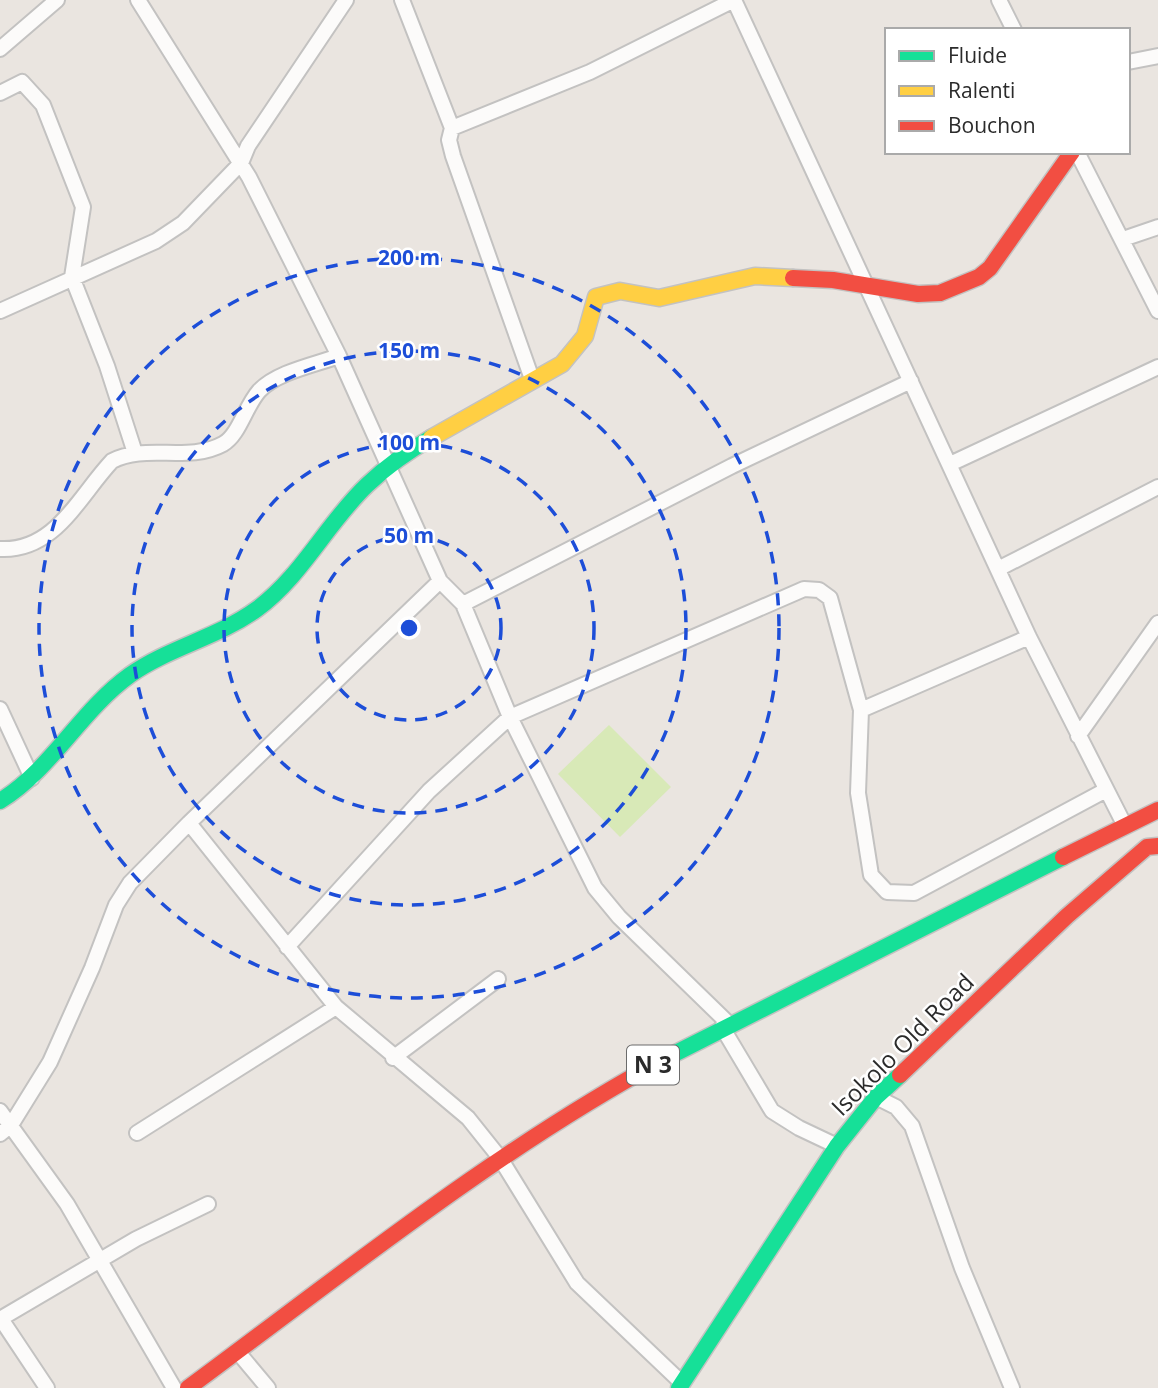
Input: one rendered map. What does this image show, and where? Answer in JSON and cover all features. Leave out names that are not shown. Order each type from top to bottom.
[{"type":"main road","points":[[0,801],[32,778],[104,698],[130,675],[257,609],[366,486],[424,440],[562,364],[576,350],[587,330],[591,304],[596,297],[606,293],[631,292],[640,297],[659,298],[755,276],[865,285],[918,294],[940,293],[979,277],[990,268],[1073,154]]},
{"type":"main road","name":"N 3","points":[[188,1388],[500,1158],[612,1087],[726,1026],[1158,810]]},
{"type":"main road","points":[[1132,823],[1152,847]]},
{"type":"main road","name":"Isokolo Old Road","points":[[681,1385],[836,1146],[876,1097],[1067,916],[1152,847]]},
{"type":"street","points":[[2,43],[57,0]]},
{"type":"street","points":[[138,0],[241,163],[338,356],[440,581],[463,604],[510,717],[595,888],[619,917],[726,1026],[772,1111],[836,1146]]},
{"type":"street","points":[[0,311],[156,242],[184,223],[241,163],[248,146],[346,0]]},
{"type":"street","points":[[402,0],[452,128],[449,139],[453,156],[532,379]]},
{"type":"street","points":[[452,128],[590,72],[734,0],[1028,638],[1106,790],[1132,823]]},
{"type":"street","points":[[999,0],[1013,28]]},
{"type":"street","points":[[1130,62],[1158,56]]},
{"type":"street","points":[[0,93],[22,82],[43,106],[83,207],[72,277],[107,366],[135,453]]},
{"type":"street","points":[[1075,154],[1123,239],[1158,311]]},
{"type":"street","points":[[1123,239],[1158,227]]},
{"type":"street","points":[[0,549],[16,550],[36,544],[54,531],[112,461],[135,453],[198,452],[223,444],[236,434],[243,411],[262,388],[288,374],[338,356]]},
{"type":"street","points":[[950,464],[1158,367]]},
{"type":"street","points":[[463,604],[733,466],[911,382]]},
{"type":"street","points":[[998,569],[1158,487]]},
{"type":"street","points":[[6,1130],[50,1062],[92,968],[116,905],[130,883],[440,581]]},
{"type":"street","points":[[287,947],[429,791],[510,717],[804,589],[819,590],[831,598],[861,710],[858,793],[871,875],[887,892],[914,893],[1106,790]]},
{"type":"street","points":[[1078,736],[1158,623]]},
{"type":"street","points":[[861,710],[1028,638]]},
{"type":"street","points":[[0,709],[32,778]]},
{"type":"street","points":[[189,824],[336,1007],[393,1058],[468,1118],[500,1158],[577,1283],[681,1385]]},
{"type":"street","points":[[393,1058],[498,979]]},
{"type":"street","points":[[137,1133],[336,1007]]},
{"type":"street","points":[[876,1097],[896,1107],[912,1126],[962,1268],[1012,1388]]},
{"type":"street","points":[[0,1111],[6,1130],[67,1204],[173,1388]]},
{"type":"street","points":[[47,1388],[0,1319],[98,1261],[208,1204]]},
{"type":"street","points":[[237,1351],[268,1388]]},
{"type":"green space","points":[[609,725],[671,787],[620,837],[558,774]]},
{"type":"traffic: fast","points":[[0,801],[35,773],[96,705],[130,675],[161,657],[242,619],[273,596],[367,485],[431,438]]},
{"type":"traffic: fast","points":[[668,1057],[1063,857]]},
{"type":"traffic: fast","points":[[679,1388],[837,1146],[876,1097],[900,1075]]},
{"type":"traffic: slow","points":[[431,438],[562,364],[585,336],[596,297],[620,291],[659,298],[755,276],[793,278]]},
{"type":"traffic: jam","points":[[793,278],[833,280],[918,294],[940,293],[979,277],[990,268],[1071,154]]},
{"type":"traffic: jam","points":[[1063,857],[1158,810]]},
{"type":"traffic: jam","points":[[900,1075],[1067,916],[1147,847],[1158,846]]},
{"type":"traffic: jam","points":[[188,1388],[482,1172],[543,1131],[668,1057]]}]
